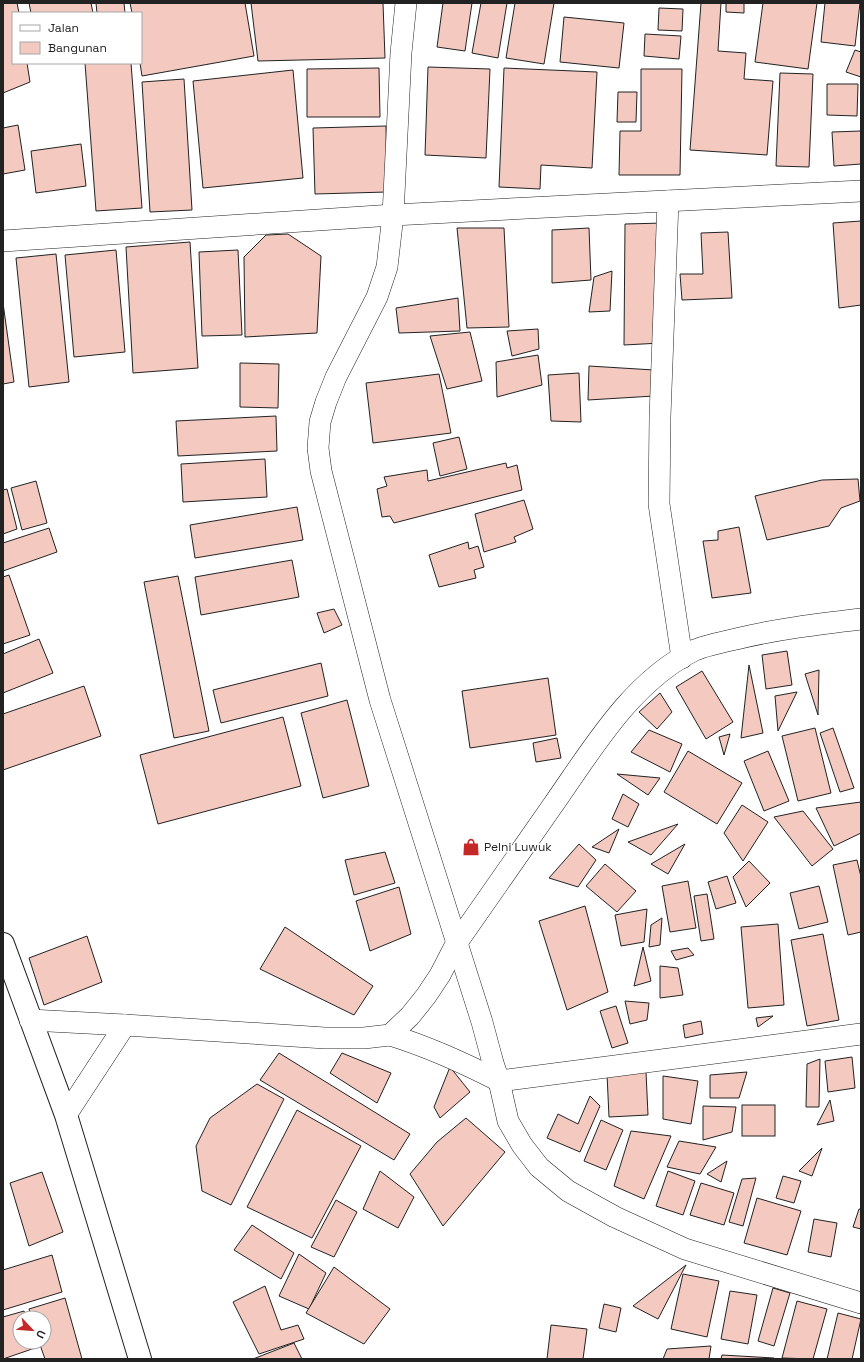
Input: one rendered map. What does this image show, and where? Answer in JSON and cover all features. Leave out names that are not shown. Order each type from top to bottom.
[{"type":"highway","points":[[3,944],[66,1115],[140,1359]]},
{"type":"street","points":[[406,3],[401,53],[393,215],[387,266],[377,297],[336,377],[326,402],[320,422],[318,448],[321,471],[380,700],[470,985],[499,1081],[508,1121],[522,1145],[538,1167],[568,1191],[615,1217],[685,1249],[861,1303]]},
{"type":"street","points":[[3,241],[393,215],[861,191]]},
{"type":"street","points":[[668,201],[660,417],[659,504],[682,658]]},
{"type":"street","points":[[390,1035],[410,1016],[426,996],[440,975],[456,944],[618,715],[644,686],[682,658],[696,650],[754,634],[861,619]]},
{"type":"street","points":[[30,1020],[125,1024],[332,1038],[364,1038],[390,1035],[418,1043],[445,1054],[499,1081],[861,1034]]},
{"type":"street","points":[[66,1115],[125,1024]]},
{"type":"building","points":[[3,3],[17,3],[19,12],[12,12],[12,64],[27,64],[30,82],[3,93]]},
{"type":"building","points":[[29,3],[91,3],[93,12],[31,12]]},
{"type":"building","points":[[96,3],[124,3],[125,12],[97,12]]},
{"type":"building","points":[[130,3],[245,3],[254,56],[142,76],[140,64],[142,64],[142,12],[132,12]]},
{"type":"building","points":[[251,3],[383,3],[385,58],[258,61]]},
{"type":"building","points":[[443,3],[472,3],[465,51],[437,47]]},
{"type":"building","points":[[481,3],[507,3],[498,58],[472,53]]},
{"type":"building","points":[[515,3],[554,3],[544,64],[506,58]]},
{"type":"building","points":[[701,3],[721,3],[718,51],[746,53],[744,79],[773,81],[767,155],[690,150]]},
{"type":"building","points":[[726,3],[744,3],[744,13],[726,12]]},
{"type":"building","points":[[763,3],[817,3],[808,69],[755,62]]},
{"type":"building","points":[[825,3],[860,3],[855,46],[821,42]]},
{"type":"building","points":[[659,8],[683,9],[682,31],[658,30]]},
{"type":"building","points":[[564,17],[624,23],[619,68],[560,62]]},
{"type":"building","points":[[645,34],[681,36],[679,59],[644,56]]},
{"type":"building","points":[[855,50],[861,52],[861,77],[846,72]]},
{"type":"building","points":[[85,64],[131,64],[142,208],[96,211]]},
{"type":"building","points":[[428,67],[490,69],[486,158],[425,155]]},
{"type":"building","points":[[379,68],[380,117],[307,117],[307,69]]},
{"type":"building","points":[[504,68],[597,72],[592,168],[541,165],[540,189],[499,187]]},
{"type":"building","points":[[641,69],[682,69],[680,175],[619,175],[620,131],[641,131]]},
{"type":"building","points":[[293,70],[303,178],[203,188],[193,81]]},
{"type":"building","points":[[780,73],[813,74],[809,167],[776,166]]},
{"type":"building","points":[[184,79],[192,210],[150,212],[142,82]]},
{"type":"building","points":[[827,84],[858,84],[857,116],[827,115]]},
{"type":"building","points":[[618,92],[637,92],[636,122],[617,122]]},
{"type":"building","points":[[18,125],[25,170],[3,174],[3,128]]},
{"type":"building","points":[[386,126],[387,192],[315,194],[313,128]]},
{"type":"building","points":[[861,131],[861,164],[834,166],[832,132]]},
{"type":"building","points":[[81,144],[86,186],[36,193],[31,151]]},
{"type":"building","points":[[861,221],[861,305],[839,308],[833,223]]},
{"type":"building","points":[[664,223],[661,343],[624,345],[625,224]]},
{"type":"building","points":[[457,228],[504,228],[509,327],[467,328]]},
{"type":"building","points":[[589,228],[591,280],[552,283],[552,230]]},
{"type":"building","points":[[728,232],[732,298],[682,300],[680,274],[703,274],[701,233]]},
{"type":"building","points":[[288,234],[321,256],[317,333],[245,337],[244,257],[266,235]]},
{"type":"building","points":[[190,242],[198,368],[133,373],[126,247]]},
{"type":"building","points":[[116,250],[125,352],[74,357],[65,255]]},
{"type":"building","points":[[238,250],[242,335],[202,336],[199,252]]},
{"type":"building","points":[[56,254],[69,382],[29,387],[16,258]]},
{"type":"building","points":[[612,271],[610,311],[589,312],[594,277]]},
{"type":"building","points":[[458,298],[460,331],[399,333],[396,308]]},
{"type":"building","points":[[3,303],[14,382],[3,384]]},
{"type":"building","points":[[538,329],[539,349],[512,356],[507,331]]},
{"type":"building","points":[[470,332],[482,381],[447,389],[430,336]]},
{"type":"building","points":[[538,355],[542,385],[497,397],[496,362]]},
{"type":"building","points":[[240,363],[279,364],[278,408],[240,407]]},
{"type":"building","points":[[589,366],[654,370],[654,396],[588,400]]},
{"type":"building","points":[[579,373],[581,422],[551,421],[548,375]]},
{"type":"building","points":[[439,374],[451,433],[373,443],[366,383]]},
{"type":"building","points":[[276,416],[277,451],[178,456],[176,421]]},
{"type":"building","points":[[459,437],[467,469],[440,476],[433,443]]},
{"type":"building","points":[[265,459],[267,497],[183,502],[181,464]]},
{"type":"building","points":[[506,463],[507,468],[517,465],[522,490],[394,523],[390,516],[382,517],[377,489],[387,486],[384,477],[427,470],[428,481]]},
{"type":"building","points":[[858,479],[860,501],[841,508],[829,526],[767,540],[755,496],[822,480]]},
{"type":"building","points":[[36,481],[47,523],[22,530],[11,488]]},
{"type":"building","points":[[7,489],[17,529],[3,534],[3,490]]},
{"type":"building","points":[[524,500],[533,529],[514,537],[516,542],[484,552],[475,514]]},
{"type":"building","points":[[297,507],[303,540],[195,558],[190,525]]},
{"type":"building","points":[[739,527],[751,593],[712,598],[703,541],[718,540],[718,531]]},
{"type":"building","points":[[49,528],[57,552],[3,571],[3,543]]},
{"type":"building","points":[[468,542],[469,549],[478,546],[484,567],[474,570],[476,578],[439,587],[429,555]]},
{"type":"building","points":[[292,560],[299,597],[201,615],[195,577]]},
{"type":"building","points":[[9,575],[30,635],[3,644],[3,577]]},
{"type":"building","points":[[178,576],[209,731],[174,738],[144,582]]},
{"type":"building","points":[[334,609],[342,625],[324,633],[317,613]]},
{"type":"building","points":[[39,639],[53,673],[3,693],[3,654]]},
{"type":"building","points":[[787,651],[792,685],[766,689],[762,655]]},
{"type":"building","points":[[321,663],[328,696],[221,723],[213,690]]},
{"type":"building","points":[[749,665],[763,733],[741,738]]},
{"type":"building","points":[[819,670],[818,715],[805,674]]},
{"type":"building","points":[[702,671],[733,722],[706,739],[676,687]]},
{"type":"building","points":[[548,678],[556,735],[470,748],[462,691]]},
{"type":"building","points":[[84,686],[101,736],[3,770],[3,714]]},
{"type":"building","points":[[797,692],[778,731],[775,696]]},
{"type":"building","points":[[660,693],[672,712],[657,729],[639,712]]},
{"type":"building","points":[[347,700],[369,786],[323,798],[301,713]]},
{"type":"building","points":[[283,717],[301,786],[158,824],[140,755]]},
{"type":"building","points":[[815,728],[831,793],[798,801],[782,736]]},
{"type":"building","points":[[833,728],[854,788],[840,792],[820,733]]},
{"type":"building","points":[[649,730],[682,744],[670,772],[631,752]]},
{"type":"building","points":[[730,734],[724,755],[719,737]]},
{"type":"building","points":[[557,738],[561,758],[536,762],[533,743]]},
{"type":"building","points":[[688,751],[742,783],[717,824],[664,792]]},
{"type":"building","points":[[768,751],[789,801],[764,811],[744,761]]},
{"type":"building","points":[[617,774],[660,778],[648,795]]},
{"type":"building","points":[[623,794],[639,804],[628,827],[612,819]]},
{"type":"building","points":[[861,802],[861,833],[834,846],[816,808]]},
{"type":"building","points":[[742,805],[768,822],[743,861],[724,833]]},
{"type":"building","points":[[803,811],[833,849],[812,866],[774,817]]},
{"type":"building","points":[[678,824],[651,855],[628,842]]},
{"type":"building","points":[[619,829],[609,853],[592,847]]},
{"type":"building","points":[[579,844],[596,860],[578,887],[549,878]]},
{"type":"building","points":[[685,844],[668,874],[651,864]]},
{"type":"building","points":[[385,852],[395,883],[354,895],[345,860]]},
{"type":"building","points":[[857,860],[861,877],[861,932],[848,935],[833,865]]},
{"type":"building","points":[[749,861],[770,883],[746,907],[733,877]]},
{"type":"building","points":[[605,864],[636,891],[617,912],[586,886]]},
{"type":"building","points":[[727,876],[736,903],[716,909],[708,882]]},
{"type":"building","points":[[688,881],[696,928],[670,932],[662,886]]},
{"type":"building","points":[[819,886],[828,922],[799,929],[790,893]]},
{"type":"building","points":[[399,887],[411,934],[370,951],[356,901]]},
{"type":"building","points":[[707,894],[714,939],[701,941],[694,896]]},
{"type":"building","points":[[585,906],[608,992],[567,1010],[539,921]]},
{"type":"building","points":[[647,909],[644,942],[621,946],[615,915]]},
{"type":"building","points":[[662,918],[660,945],[649,947],[651,925]]},
{"type":"building","points":[[778,924],[784,1005],[748,1008],[741,927]]},
{"type":"building","points":[[285,927],[373,986],[354,1015],[260,969]]},
{"type":"building","points":[[823,934],[839,1020],[807,1026],[791,940]]},
{"type":"building","points":[[87,936],[102,982],[44,1005],[29,958]]},
{"type":"building","points":[[643,947],[651,981],[634,986]]},
{"type":"building","points":[[688,948],[694,955],[676,960],[671,951]]},
{"type":"building","points":[[660,966],[678,968],[683,995],[660,998]]},
{"type":"building","points":[[625,1001],[649,1003],[647,1020],[630,1024]]},
{"type":"building","points":[[616,1006],[628,1043],[612,1048],[600,1011]]},
{"type":"building","points":[[773,1016],[758,1027],[756,1018]]},
{"type":"building","points":[[701,1021],[703,1034],[685,1038],[683,1025]]},
{"type":"building","points":[[279,1053],[410,1134],[394,1160],[260,1080]]},
{"type":"building","points":[[342,1053],[391,1073],[377,1103],[330,1073]]},
{"type":"building","points":[[852,1057],[855,1088],[828,1092],[825,1061]]},
{"type":"building","points":[[820,1059],[819,1107],[806,1107],[807,1064]]},
{"type":"building","points":[[450,1067],[470,1092],[440,1118],[434,1107]]},
{"type":"building","points":[[646,1072],[648,1115],[609,1117],[607,1074]]},
{"type":"building","points":[[747,1072],[739,1098],[710,1098],[710,1075]]},
{"type":"building","points":[[663,1076],[698,1081],[691,1124],[663,1119]]},
{"type":"building","points":[[257,1084],[284,1099],[231,1205],[202,1191],[196,1146],[210,1118]]},
{"type":"building","points":[[590,1096],[600,1106],[580,1152],[547,1138],[558,1114],[578,1124]]},
{"type":"building","points":[[830,1100],[834,1121],[817,1125]]},
{"type":"building","points":[[742,1105],[775,1105],[775,1136],[742,1136]]},
{"type":"building","points":[[703,1106],[736,1107],[732,1132],[703,1140]]},
{"type":"building","points":[[297,1110],[361,1146],[312,1238],[247,1207]]},
{"type":"building","points":[[466,1118],[505,1152],[443,1226],[410,1174],[437,1142]]},
{"type":"building","points":[[601,1120],[623,1130],[606,1170],[584,1161]]},
{"type":"building","points":[[631,1131],[671,1136],[644,1199],[614,1186]]},
{"type":"building","points":[[679,1141],[716,1147],[700,1174],[667,1167]]},
{"type":"building","points":[[822,1148],[812,1176],[799,1171]]},
{"type":"building","points":[[727,1161],[721,1182],[707,1174]]},
{"type":"building","points":[[380,1171],[414,1197],[398,1228],[363,1209]]},
{"type":"building","points":[[668,1171],[695,1181],[683,1215],[656,1206]]},
{"type":"building","points":[[42,1172],[63,1232],[29,1246],[10,1183]]},
{"type":"building","points":[[783,1176],[801,1181],[794,1203],[776,1198]]},
{"type":"building","points":[[756,1178],[743,1226],[729,1222],[742,1179]]},
{"type":"building","points":[[701,1183],[734,1193],[724,1225],[690,1215]]},
{"type":"building","points":[[757,1198],[801,1211],[787,1255],[744,1243]]},
{"type":"building","points":[[336,1200],[357,1212],[334,1257],[311,1247]]},
{"type":"building","points":[[859,1209],[861,1209],[861,1229],[853,1227]]},
{"type":"building","points":[[814,1219],[837,1223],[831,1257],[808,1252]]},
{"type":"building","points":[[252,1225],[294,1253],[281,1279],[234,1250]]},
{"type":"building","points":[[299,1254],[326,1273],[309,1309],[279,1296]]},
{"type":"building","points":[[52,1255],[62,1292],[3,1310],[3,1270]]},
{"type":"building","points":[[686,1265],[658,1319],[633,1306]]},
{"type":"building","points":[[334,1267],[390,1309],[364,1344],[306,1313]]},
{"type":"building","points":[[683,1274],[719,1281],[707,1337],[671,1329]]},
{"type":"building","points":[[265,1286],[281,1330],[298,1325],[304,1339],[259,1354],[233,1302]]},
{"type":"building","points":[[773,1288],[790,1293],[774,1346],[758,1341]]},
{"type":"building","points":[[730,1291],[757,1295],[748,1344],[721,1339]]},
{"type":"building","points":[[65,1298],[82,1359],[45,1359],[42,1350],[52,1350],[52,1310],[29,1309]]},
{"type":"building","points":[[797,1301],[827,1309],[813,1359],[782,1358]]},
{"type":"building","points":[[604,1304],[621,1308],[616,1332],[599,1328]]},
{"type":"building","points":[[838,1313],[861,1319],[852,1359],[827,1359]]},
{"type":"building","points":[[12,1314],[12,1350],[29,1350],[3,1359],[3,1317]]},
{"type":"building","points":[[551,1325],[587,1329],[583,1359],[547,1359]]},
{"type":"building","points":[[294,1343],[302,1359],[253,1359]]},
{"type":"building","points":[[711,1346],[709,1359],[663,1359],[667,1349]]},
{"type":"building","points":[[722,1355],[774,1358],[774,1359],[721,1359]]},
{"type":"place","name":"Pelni Luwuk","points":[[471,847]]}]
